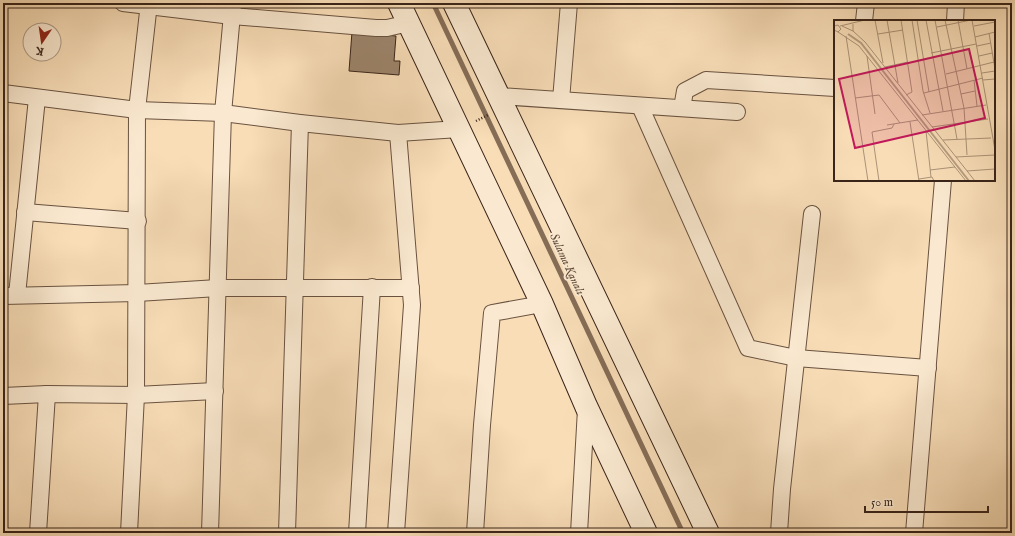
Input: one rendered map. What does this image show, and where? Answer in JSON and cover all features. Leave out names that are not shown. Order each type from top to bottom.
[{"type":"street","points":[[123,3],[232,9],[376,28],[392,27],[409,23]]},
{"type":"street","points":[[399,3],[466,125],[586,406],[646,533]]},
{"type":"street","points":[[561,100],[569,3]]},
{"type":"street","points":[[864,20],[866,3]]},
{"type":"street","points":[[954,20],[956,3]]},
{"type":"street","points":[[129,533],[136,395],[138,221],[137,110],[149,4]]},
{"type":"street","points":[[454,4],[495,105],[708,533]]},
{"type":"street","points":[[210,533],[223,113],[232,9]]},
{"type":"street","points":[[682,108],[685,91],[706,80],[834,88]]},
{"type":"street","points":[[3,94],[137,110],[223,113],[398,133],[466,125]]},
{"type":"street","points":[[37,98],[25,212],[10,296],[137,293],[218,288],[411,288]]},
{"type":"street","points":[[495,105],[561,100],[737,112]]},
{"type":"street","points":[[640,106],[748,348],[796,358],[928,368]]},
{"type":"street","points":[[287,533],[300,123]]},
{"type":"street","points":[[396,533],[412,305],[398,133]]},
{"type":"street","points":[[914,533],[944,181]]},
{"type":"street","points":[[25,212],[138,221]]},
{"type":"street","points":[[779,533],[812,214]]},
{"type":"street","points":[[357,533],[372,287]]},
{"type":"street","points":[[475,533],[482,425],[492,313],[542,304]]},
{"type":"street","points":[[3,396],[46,394],[136,395],[215,391]]},
{"type":"street","points":[[38,533],[46,394]]},
{"type":"street","points":[[579,533],[586,406]]},
{"type":"path","points":[[466,125],[495,105]]},
{"type":"building","points":[[352,32],[396,36],[394,61],[400,61],[399,75],[349,71]]},
{"type":"waterway","name":"Sulama Kanalı","points":[[433,3],[683,533]]}]
